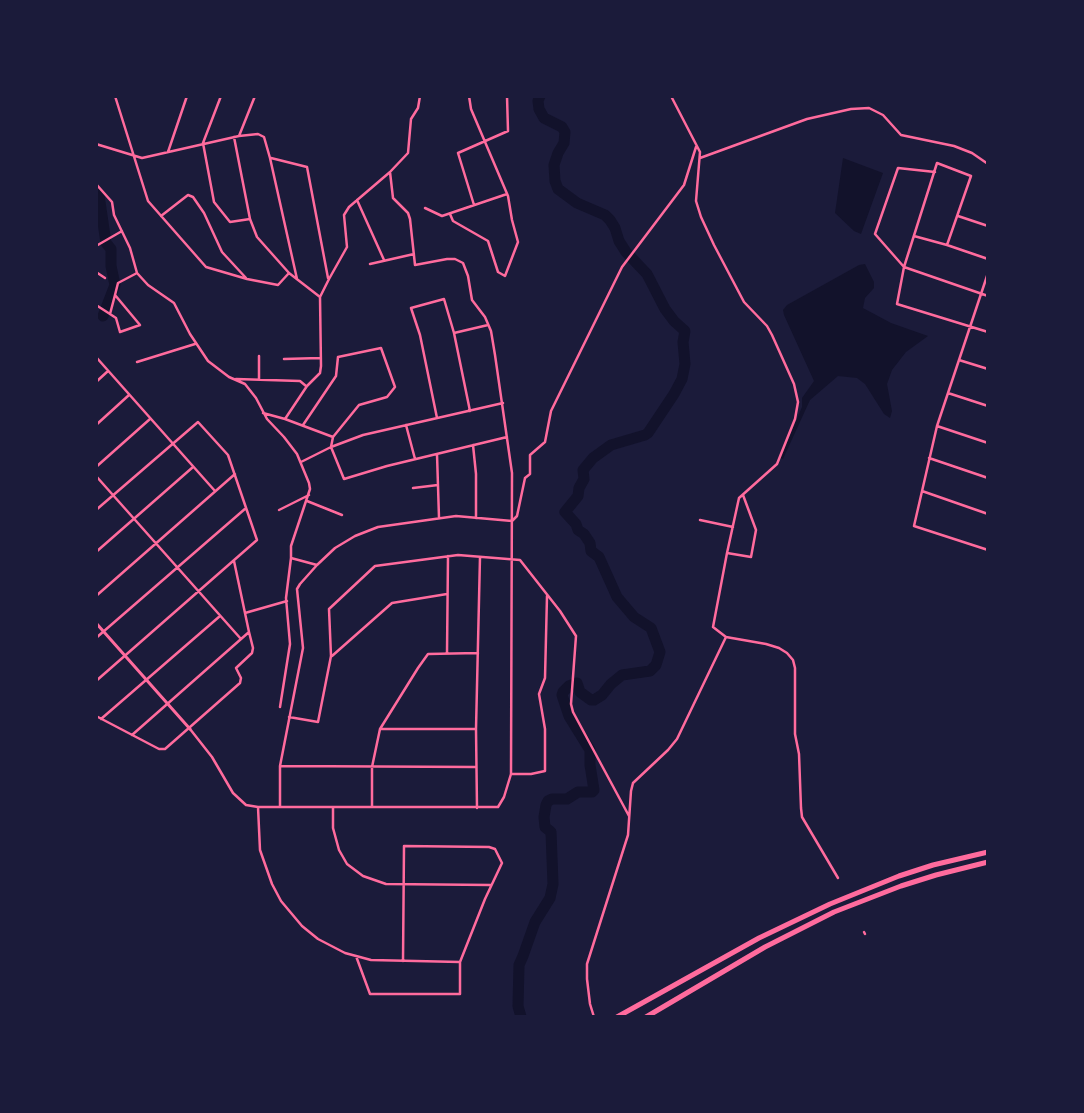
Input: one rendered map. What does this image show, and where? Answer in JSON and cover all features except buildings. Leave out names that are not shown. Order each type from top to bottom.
[{"type":"highway","points":[[617,1017],[800,918],[847,896],[899,876],[988,852]]},
{"type":"highway","points":[[646,1017],[765,947],[834,912],[936,874],[988,862]]},
{"type":"street","points":[[115,96],[148,201],[206,267],[247,279],[278,285],[289,274]]},
{"type":"street","points":[[168,152],[187,96]]},
{"type":"street","points":[[221,96],[203,144],[214,202],[230,222],[250,219]]},
{"type":"street","points":[[239,136],[255,96]]},
{"type":"street","points":[[285,419],[306,386],[320,372],[320,298],[347,247],[344,215],[349,207],[390,172],[408,153],[411,119],[418,108],[420,96]]},
{"type":"street","points":[[450,214],[452,221],[488,241],[498,272],[505,276],[518,242],[508,194],[472,109],[469,96]]},
{"type":"street","points":[[474,205],[458,153],[508,131],[507,96]]},
{"type":"street","points":[[671,96],[696,145],[700,158],[696,201],[701,217],[744,302],[767,326],[772,335],[798,394],[795,419],[777,464],[739,498],[726,553],[713,627],[726,637],[779,648],[787,653],[792,660],[795,668],[795,734],[799,754],[802,817],[838,878]]},
{"type":"street","points":[[700,158],[807,119],[828,113],[869,108],[877,110],[883,115],[901,135],[954,146],[972,153],[988,164]]},
{"type":"street","points":[[96,144],[142,158],[239,136],[258,134],[264,137],[298,279]]},
{"type":"street","points":[[234,138],[250,219],[257,237],[289,274],[298,279],[320,298]]},
{"type":"street","points":[[280,806],[280,766],[302,648],[297,589],[300,584],[335,548],[355,536],[378,527],[456,516],[512,521],[517,516],[525,478],[530,474],[530,455],[545,442],[551,411],[622,267],[684,186],[696,145]]},
{"type":"street","points":[[270,158],[306,167],[329,279]]},
{"type":"street","points":[[947,245],[971,176],[937,163],[904,267],[897,304],[988,332]]},
{"type":"street","points":[[935,172],[898,168],[875,234],[904,267],[988,296]]},
{"type":"street","points":[[96,623],[190,728],[212,757],[233,793],[246,805],[258,807],[498,807],[504,797],[511,774],[512,473],[496,355],[488,325],[472,300],[468,276],[463,263],[455,258],[415,265],[410,219],[408,213],[393,198],[390,172]]},
{"type":"street","points":[[96,184],[112,202],[114,215],[130,248],[137,273],[148,285],[174,303],[195,344],[211,365],[245,384],[256,398],[263,413],[301,462],[310,483],[309,495],[291,546],[287,600],[290,644],[280,706]]},
{"type":"street","points":[[425,208],[442,216],[508,194]]},
{"type":"street","points":[[161,216],[188,195],[193,197],[204,212],[222,252],[247,279]]},
{"type":"street","points":[[357,200],[384,260]]},
{"type":"street","points":[[958,216],[988,226]]},
{"type":"street","points":[[96,246],[122,230]]},
{"type":"street","points":[[914,236],[988,259]]},
{"type":"street","points":[[370,264],[414,254]]},
{"type":"street","points":[[96,272],[105,278]]},
{"type":"street","points":[[988,272],[938,426],[914,526],[988,550]]},
{"type":"street","points":[[110,314],[118,284],[137,273]]},
{"type":"street","points":[[96,306],[116,318],[120,332],[140,325],[115,295]]},
{"type":"street","points":[[438,418],[420,335],[411,308],[444,299],[454,333],[470,411]]},
{"type":"street","points":[[454,333],[488,325]]},
{"type":"street","points":[[137,362],[195,344]]},
{"type":"street","points":[[303,425],[336,376],[338,357],[381,348],[394,387],[387,397],[359,404],[333,437],[331,447],[344,478],[507,436]]},
{"type":"street","points":[[259,356],[259,380]]},
{"type":"street","points":[[96,357],[215,491]]},
{"type":"street","points":[[284,359],[321,358]]},
{"type":"street","points":[[959,360],[988,369]]},
{"type":"street","points":[[96,382],[108,371]]},
{"type":"street","points":[[235,379],[300,381],[306,386]]},
{"type":"street","points":[[948,393],[988,406]]},
{"type":"street","points":[[96,425],[130,396]]},
{"type":"street","points":[[301,462],[331,447],[363,435],[503,403]]},
{"type":"street","points":[[263,413],[303,425],[333,437]]},
{"type":"street","points":[[96,467],[150,419]]},
{"type":"street","points":[[96,510],[198,422],[228,455],[257,540],[96,681]]},
{"type":"street","points":[[406,425],[416,459]]},
{"type":"street","points":[[938,426],[988,443]]},
{"type":"street","points":[[473,445],[476,474],[476,518]]},
{"type":"street","points":[[438,454],[439,518]]},
{"type":"street","points":[[929,458],[988,478]]},
{"type":"street","points":[[96,552],[193,467]]},
{"type":"street","points":[[96,596],[235,474]]},
{"type":"street","points":[[96,476],[241,639]]},
{"type":"street","points":[[413,488],[438,485]]},
{"type":"street","points":[[922,491],[988,514]]},
{"type":"street","points":[[279,510],[309,495]]},
{"type":"street","points":[[726,553],[751,557],[756,530],[743,495]]},
{"type":"street","points":[[307,501],[342,515]]},
{"type":"street","points":[[96,638],[246,508]]},
{"type":"street","points":[[700,520],[733,527]]},
{"type":"street","points":[[289,717],[318,722],[331,656],[329,609],[375,566],[448,556],[480,556],[520,560],[573,629],[576,636],[571,704],[573,712],[630,816]]},
{"type":"street","points":[[447,653],[448,556]]},
{"type":"street","points":[[477,808],[476,729],[480,556]]},
{"type":"street","points":[[291,558],[317,565]]},
{"type":"street","points":[[96,716],[159,749],[165,749],[240,683],[241,678],[236,668],[252,653],[253,648],[234,561]]},
{"type":"street","points":[[331,656],[392,603],[447,594]]},
{"type":"street","points":[[511,774],[545,772],[545,729],[539,694],[546,678],[548,595]]},
{"type":"street","points":[[245,613],[287,600]]},
{"type":"street","points":[[101,719],[220,616]]},
{"type":"street","points":[[132,735],[249,632]]},
{"type":"street","points":[[594,1017],[590,1004],[587,964],[628,835],[633,783],[668,750],[676,739],[726,637]]},
{"type":"street","points":[[372,807],[372,768],[380,729],[428,654],[478,653]]},
{"type":"street","points":[[380,729],[476,729]]},
{"type":"street","points":[[280,766],[372,768],[477,767]]},
{"type":"street","points":[[258,807],[260,850],[272,884],[281,901],[302,926],[318,939],[345,953],[371,960],[460,962]]},
{"type":"street","points":[[333,807],[333,828],[339,850],[347,864],[357,873],[371,880],[386,884],[491,885]]},
{"type":"street","points":[[356,956],[370,994],[460,994],[460,962],[491,885],[502,863],[495,849],[489,847],[404,846],[403,961]]},
{"type":"shaded area","points":[[843,158],[883,173],[861,234],[854,231],[835,213]]},
{"type":"shaded area","points":[[865,264],[874,282],[874,288],[865,298],[863,308],[891,323],[928,336],[906,352],[892,370],[887,384],[892,411],[890,418],[884,414],[865,384],[857,378],[838,376],[810,400],[783,459],[780,458],[802,407],[802,398],[814,381],[783,310],[787,305],[859,265]]},
{"type":"waterway","points":[[521,1017],[518,1006],[519,965],[535,922],[550,898],[553,884],[551,832],[545,827],[544,817],[546,805],[552,799],[567,799],[578,792],[592,792],[594,790],[590,750],[569,716],[562,695],[563,692],[569,686],[577,683],[580,692],[594,700],[602,695],[622,675],[650,671],[656,665],[660,652],[651,628],[634,617],[617,597],[599,557],[591,551],[590,543],[565,512],[578,496],[579,488],[584,479],[583,470],[593,458],[611,445],[648,433],[674,394],[682,379],[685,364],[683,342],[685,331],[665,309],[647,274],[626,252],[610,220],[605,215],[577,203],[558,189],[555,181],[554,165],[564,143],[565,132],[562,127],[544,118],[539,109],[538,101],[540,96]]},
{"type":"waterway","points":[[96,194],[99,195],[106,243],[111,249],[111,266],[115,285],[103,316]]}]
